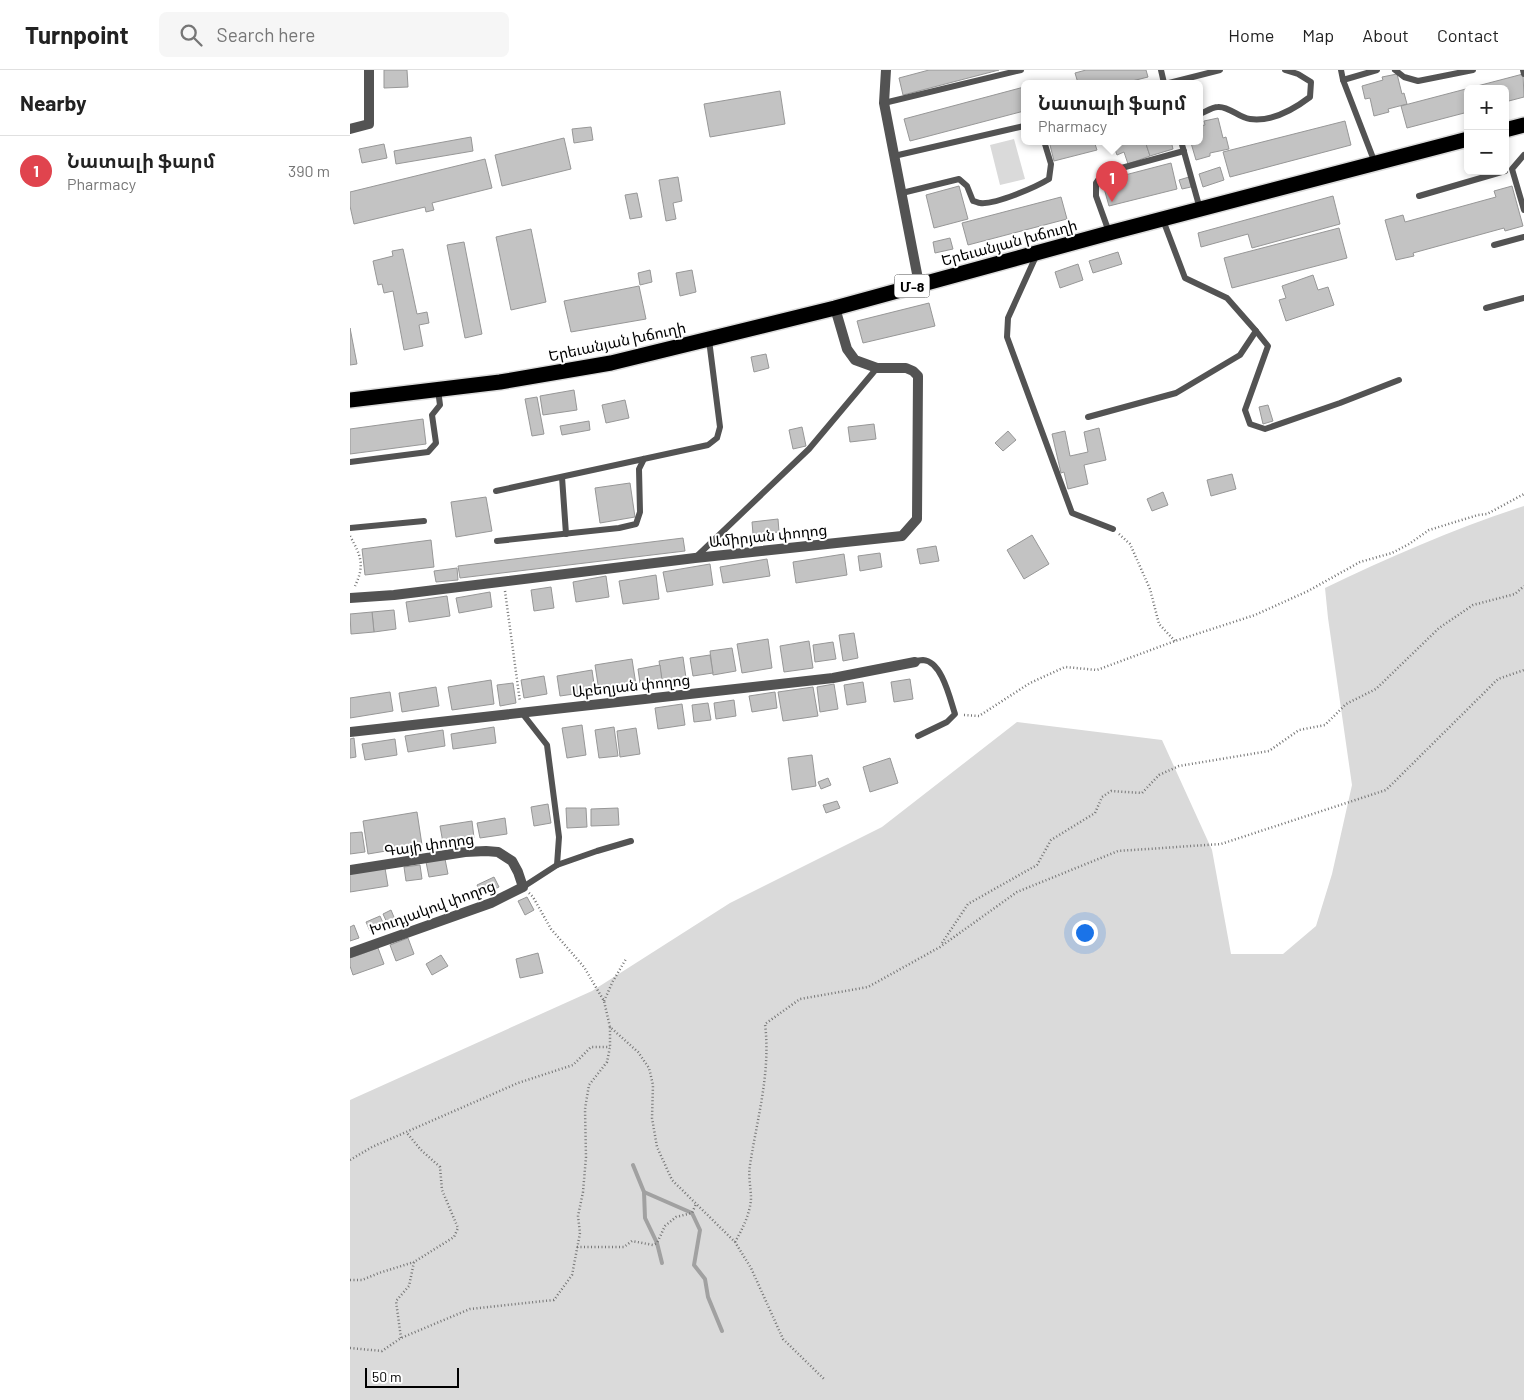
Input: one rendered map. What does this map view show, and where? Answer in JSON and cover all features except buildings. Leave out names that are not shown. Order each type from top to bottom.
[{"type":"highway","points":[[1509,129],[1524,126]]},
{"type":"highway","name":"Երեւանյան խճուղի","points":[[350,400],[500,382],[611,363],[835,308],[1109,233],[1464,141]]},
{"type":"street","points":[[350,129],[370,124],[369,70]]},
{"type":"street","points":[[886,70],[884,103],[920,284]]},
{"type":"street","name":"Ամիրյան փողոց","points":[[350,598],[394,595],[695,558],[902,536],[917,519],[918,376],[913,370],[906,368],[877,368],[855,360],[846,349],[835,308]]},
{"type":"street","name":"Աբեղյան փողոց","points":[[350,732],[833,678],[915,662]]},
{"type":"street","name":"Գայի փողոց","points":[[350,870],[465,852],[498,852],[512,861],[523,887]]},
{"type":"street","name":"Խուդյակով փողոց","points":[[350,953],[491,903],[523,887]]},
{"type":"lane","points":[[884,103],[1021,70]]},
{"type":"lane","points":[[1181,80],[1220,70]]},
{"type":"lane","points":[[1203,113],[1218,107],[1229,110],[1248,120],[1270,118],[1295,109],[1310,97],[1312,82],[1298,74],[1285,70]]},
{"type":"lane","points":[[1341,70],[1343,80],[1376,164]]},
{"type":"lane","points":[[1343,80],[1377,70]]},
{"type":"lane","points":[[1396,70],[1404,76],[1418,81],[1473,70]]},
{"type":"lane","points":[[1523,70],[1524,74]]},
{"type":"lane","points":[[894,156],[1021,127]]},
{"type":"lane","points":[[902,193],[959,179],[967,186],[973,201],[981,204],[1037,187],[1049,179],[1051,164],[1045,145]]},
{"type":"lane","points":[[1182,145],[1201,210]]},
{"type":"lane","points":[[1109,233],[1096,196],[1096,184],[1103,173],[1184,150]]},
{"type":"lane","points":[[1509,170],[1524,156]]},
{"type":"lane","points":[[1509,173],[1524,210]]},
{"type":"lane","points":[[1419,196],[1494,175]]},
{"type":"lane","points":[[1163,220],[1185,278],[1227,298],[1268,346],[1245,410],[1250,424],[1265,429],[1399,380]]},
{"type":"lane","points":[[1494,246],[1524,237]]},
{"type":"lane","points":[[1038,253],[1008,318],[1007,337],[1072,513],[1113,528]]},
{"type":"lane","points":[[1486,308],[1524,298]]},
{"type":"lane","points":[[1088,416],[1176,393],[1240,355],[1256,331]]},
{"type":"lane","points":[[496,491],[708,445],[717,438],[720,427],[709,338]]},
{"type":"lane","points":[[695,558],[809,448],[877,368]]},
{"type":"lane","points":[[350,462],[428,452],[436,443],[432,416],[440,405],[438,390]]},
{"type":"lane","points":[[497,541],[619,528],[636,524],[640,512],[639,469],[644,459]]},
{"type":"lane","points":[[562,477],[566,534]]},
{"type":"lane","points":[[350,528],[424,520]]},
{"type":"lane","points":[[915,662],[923,660],[933,664],[941,674],[955,714],[947,722],[918,736]]},
{"type":"lane","points":[[522,713],[547,745],[559,837],[557,865]]},
{"type":"lane","points":[[523,887],[557,865],[630,841]]},
{"type":"path","points":[[955,714],[979,716],[1030,683],[1065,667],[1097,670],[1175,640],[1255,615],[1308,590],[1360,562],[1392,552],[1409,544],[1429,530],[1487,514],[1524,494]]},
{"type":"path","points":[[1113,528],[1130,544],[1150,589],[1159,624],[1175,640]]},
{"type":"path","points":[[350,536],[359,552],[361,573],[355,586]]},
{"type":"path","points":[[504,582],[522,713]]},
{"type":"path","points":[[940,947],[968,904],[1037,866],[1051,840],[1095,812],[1102,797],[1111,791],[1142,793],[1159,776],[1179,766],[1269,751],[1299,730],[1325,725],[1346,704],[1376,689],[1439,628],[1473,605],[1516,594],[1524,586]]},
{"type":"path","points":[[735,1242],[742,1231],[751,1201],[750,1168],[764,1086],[767,1040],[765,1024],[800,999],[868,986],[940,947],[1017,892],[1118,851],[1222,844],[1386,790],[1498,679],[1524,670]]},
{"type":"path","points":[[350,1348],[382,1351],[401,1338],[470,1310],[554,1300],[572,1275],[580,1233],[578,1216],[583,1192],[586,1157],[585,1110],[589,1085],[607,1062],[610,1047],[610,1027],[604,1002],[584,967],[551,929],[533,897],[523,887]]},
{"type":"path","points":[[604,1002],[613,981],[626,959]]},
{"type":"path","points":[[610,1027],[638,1052],[649,1068],[653,1085],[652,1118],[657,1147],[672,1180],[735,1242],[751,1268],[783,1339],[824,1379]]},
{"type":"path","points":[[350,1160],[372,1148],[518,1083],[573,1065],[591,1047],[610,1047]]},
{"type":"path","points":[[350,1280],[362,1280],[414,1262],[454,1237],[458,1228],[442,1190],[440,1167],[421,1150],[407,1132]]},
{"type":"path","points":[[577,1247],[624,1247],[632,1242],[653,1245],[658,1243],[666,1226],[676,1217],[692,1213],[696,1204]]},
{"type":"path","points":[[401,1338],[396,1301],[409,1286],[414,1262]]},
{"type":"shaded area","points":[[1014,139],[1025,179],[1000,185],[990,145]]},
{"type":"shaded area","points":[[1524,506],[1524,1400],[350,1400],[350,1100],[592,991],[730,903],[882,827],[1017,722],[1162,740],[1212,850],[1231,954],[1283,954],[1316,926],[1332,874],[1352,785],[1325,588],[1423,544]]},
{"type":"waterway","points":[[633,1165],[644,1192],[692,1213],[700,1230],[694,1265],[705,1279],[708,1297],[722,1331]]},
{"type":"waterway","points":[[644,1192],[645,1218],[657,1243],[662,1263]]},
{"type":"place","name":"Նատալի ֆարմ","points":[[1112,202]]}]
